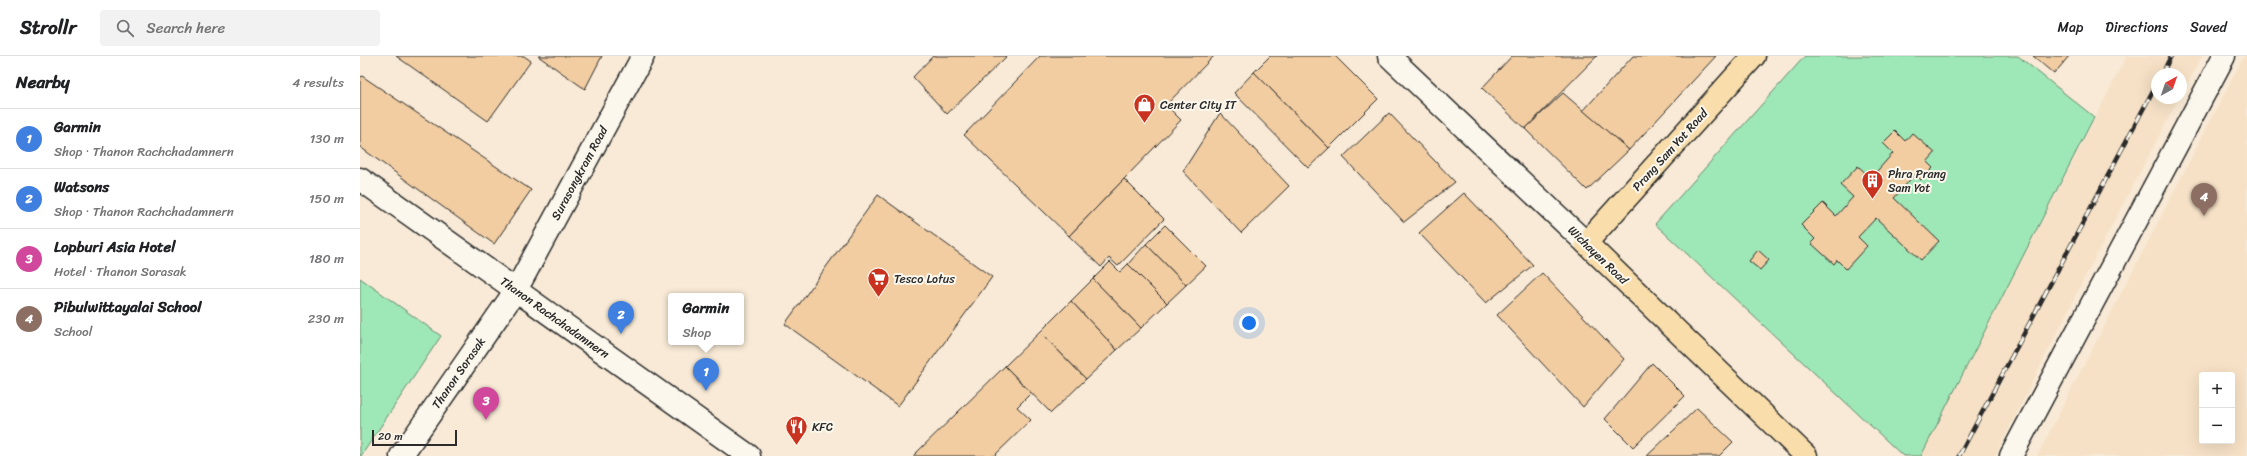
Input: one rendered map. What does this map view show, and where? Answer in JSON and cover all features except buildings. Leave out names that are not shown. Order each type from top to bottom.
[{"type":"main road","name":"Prang Sam Yot Road","points":[[1586,244],[1754,56]]},
{"type":"main road","name":"Wichayen Road","points":[[1586,244],[1806,456]]},
{"type":"street","name":"Surasongkram Road","points":[[516,290],[643,56]]},
{"type":"street","name":"Wichayen Road","points":[[1388,56],[1586,244]]},
{"type":"street","points":[[2011,456],[2224,56]]},
{"type":"street","name":"Thanon Rachchadamnern","points":[[360,179],[750,456]]},
{"type":"street","name":"Thanon Sorasak","points":[[402,456],[516,290]]},
{"type":"shaded area","points":[[2127,56],[2202,56],[2187,84],[2187,68],[2151,68],[2151,104],[2176,104],[2089,269],[1995,456],[1921,456]]},
{"type":"shaded area","points":[[2244,56],[2247,56],[2247,456],[2037,456]]},
{"type":"green space","points":[[1805,56],[2018,56],[2094,117],[1921,456],[1903,456],[1655,224]]},
{"type":"green space","points":[[360,278],[441,336],[361,456],[360,456]]},
{"type":"railway","points":[[2165,68],[2171,56]]},
{"type":"railway","points":[[1959,456],[2151,94]]},
{"type":"place","name":"Center City IT","points":[[1145,124]]},
{"type":"place","name":"Phra Prang Sam Yot","points":[[1873,200]]},
{"type":"place","name":"Pibulwittayalai School","points":[[2204,216]]},
{"type":"place","name":"Tesco Lotus","points":[[879,298]]},
{"type":"place","name":"Watsons","points":[[621,334]]},
{"type":"place","name":"Garmin","points":[[706,391]]},
{"type":"place","name":"Lopburi Asia Hotel","points":[[486,420]]},
{"type":"place","name":"KFC","points":[[797,446]]}]
